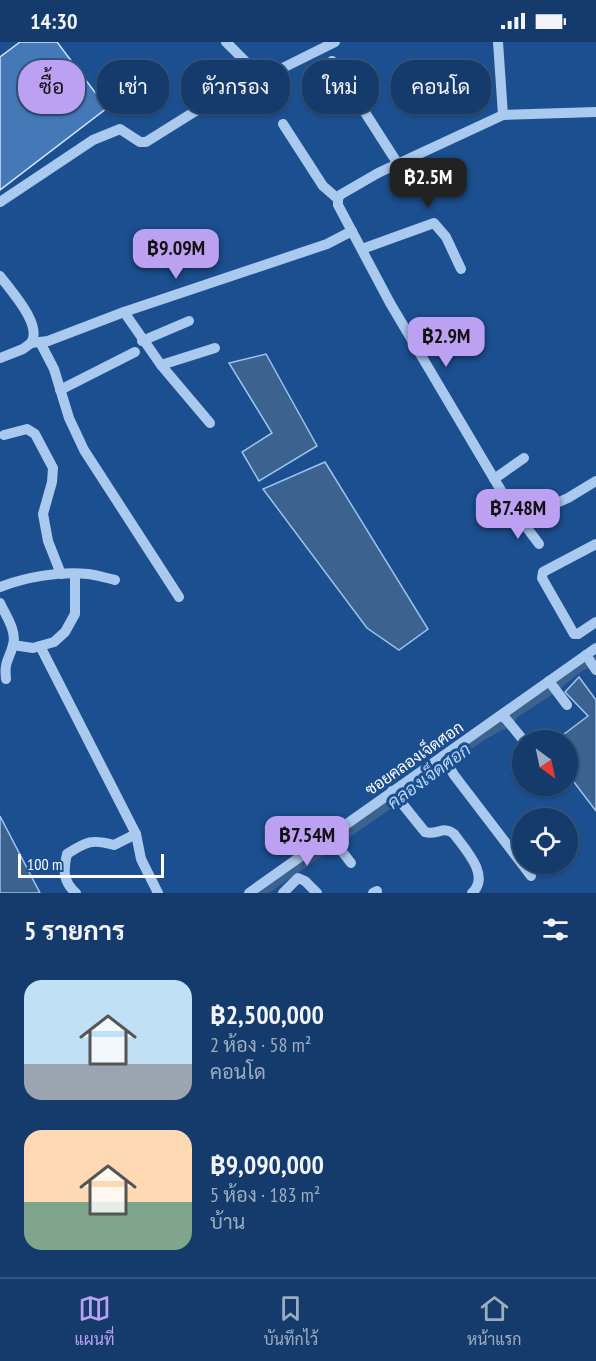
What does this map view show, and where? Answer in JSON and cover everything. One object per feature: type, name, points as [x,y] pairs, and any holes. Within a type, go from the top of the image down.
[{"type":"street","points":[[226,42],[242,60]]},
{"type":"street","points":[[290,64],[335,42]]},
{"type":"street","points":[[498,42],[503,115]]},
{"type":"street","points":[[539,544],[494,479],[390,303],[338,205],[338,199],[340,195],[378,172],[503,115],[594,112],[596,123]]},
{"type":"street","points":[[0,202],[93,140],[120,129],[141,142],[146,142],[191,114]]},
{"type":"street","points":[[366,114],[398,164]]},
{"type":"street","points":[[283,124],[323,186],[338,199]]},
{"type":"street","points":[[362,249],[434,223],[446,237],[461,269]]},
{"type":"street","points":[[0,358],[124,312],[327,244],[352,231]]},
{"type":"street","points":[[0,276],[34,327],[36,343],[54,369],[69,418],[84,450],[179,597]]},
{"type":"street","points":[[124,312],[142,341],[210,423]]},
{"type":"street","points":[[142,341],[189,321]]},
{"type":"street","points":[[161,365],[215,348]]},
{"type":"street","points":[[60,390],[135,352]]},
{"type":"street","points":[[3,435],[27,429],[35,434],[53,468],[44,514],[48,541],[61,574]]},
{"type":"street","points":[[494,479],[524,458]]},
{"type":"street","points":[[520,519],[568,498],[596,481]]},
{"type":"street","points":[[596,544],[543,572],[542,578],[574,634],[578,634],[596,622]]},
{"type":"street","points":[[0,587],[18,580],[61,574],[87,574],[115,580]]},
{"type":"street","points":[[13,645],[33,648],[54,642],[65,632],[75,614],[75,574]]},
{"type":"street","points":[[0,603],[12,628],[13,645],[4,665],[6,679]]},
{"type":"street","points":[[40,646],[136,834],[141,859],[158,893]]},
{"type":"street","name":"ซอยคลองเจ็ดศอก","points":[[249,893],[286,876],[330,836],[503,717],[553,687],[588,658],[596,648]]},
{"type":"street","points":[[588,658],[596,670]]},
{"type":"street","points":[[553,687],[567,705]]},
{"type":"street","points":[[503,717],[516,730]]},
{"type":"street","points":[[445,758],[454,775],[512,851]]},
{"type":"street","points":[[394,793],[425,832],[433,833],[444,829],[454,834],[477,868],[478,883],[472,893]]},
{"type":"street","points":[[76,893],[67,885],[63,868],[67,854],[85,842],[97,840],[114,845],[136,834]]},
{"type":"street","points":[[330,836],[351,863]]},
{"type":"street","points":[[283,893],[286,876],[305,881],[317,893]]},
{"type":"water","points":[[266,354],[317,446],[259,481],[242,452],[272,433],[229,363]]},
{"type":"water","points":[[325,462],[428,629],[399,650],[367,628],[263,489]]},
{"type":"water","points":[[579,677],[596,700],[596,811],[578,787],[578,730],[570,730],[588,716],[565,692]]},
{"type":"water","points":[[0,816],[40,893],[0,893]]},
{"type":"building","points":[[20,42],[57,42],[71,60],[18,60],[18,114],[85,114],[85,79],[97,95],[97,114],[99,114],[0,190],[0,57]]},
{"type":"waterway","name":"คลองเจ็ดศอก","points":[[260,893],[398,799],[428,774],[451,763],[477,739],[509,722],[513,714],[553,688],[580,666],[596,661]]}]
